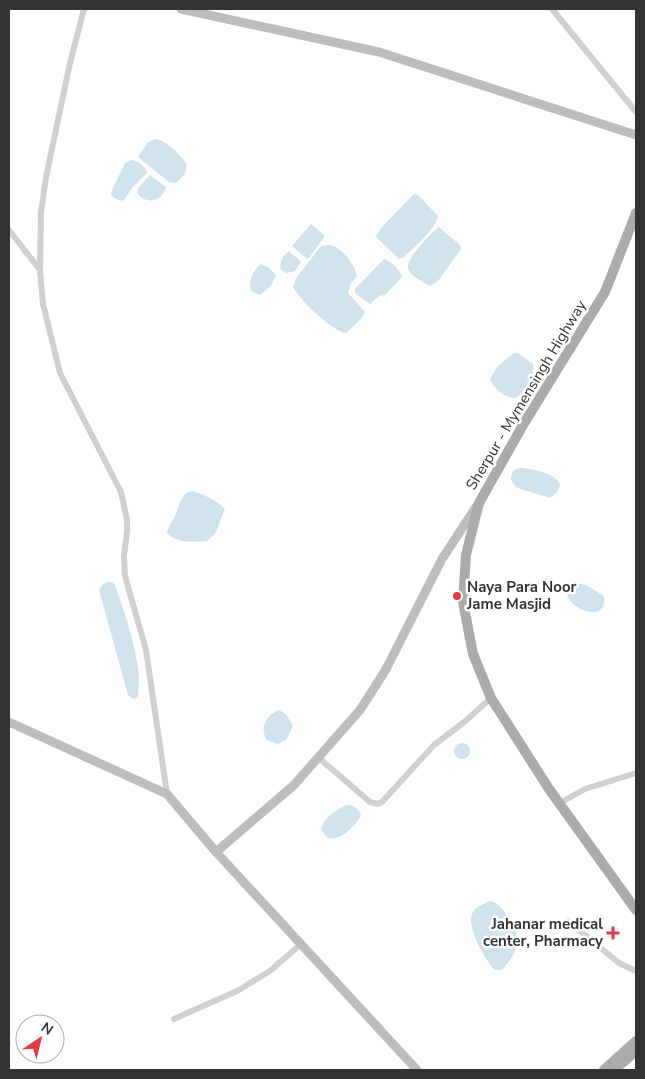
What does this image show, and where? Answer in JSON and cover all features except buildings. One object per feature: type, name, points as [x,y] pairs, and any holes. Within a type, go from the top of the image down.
[{"type":"main road","name":"Sherpur - Mymensingh Highway","points":[[636,213],[605,292],[523,425],[480,503],[466,556],[463,602],[473,654],[491,698],[560,803],[636,910]]},
{"type":"main road","points":[[604,1070],[636,1042]]},
{"type":"main road","points":[[614,1070],[636,1051]]},
{"type":"street","points":[[84,9],[70,63],[46,177],[41,214],[40,270],[44,304],[60,373],[121,492],[126,510],[125,576],[146,650],[166,794]]},
{"type":"street","points":[[181,9],[379,52],[636,135]]},
{"type":"street","points":[[552,9],[636,112]]},
{"type":"street","points":[[9,230],[40,270]]},
{"type":"street","points":[[216,852],[294,785],[360,710],[385,671],[442,559],[480,503]]},
{"type":"street","points":[[319,758],[370,802],[378,804],[402,781],[434,745],[491,698]]},
{"type":"street","points":[[9,722],[166,794],[216,852],[417,1070]]},
{"type":"street","points":[[560,803],[585,789],[636,772]]},
{"type":"street","points":[[568,921],[619,963],[636,971]]},
{"type":"street","points":[[174,1018],[237,991],[270,971],[301,944]]},
{"type":"water","points":[[156,139],[169,145],[187,164],[185,174],[176,183],[169,182],[138,157],[148,142]]},
{"type":"water","points":[[131,160],[141,164],[147,173],[132,188],[124,200],[119,200],[111,195],[112,190],[125,163]]},
{"type":"water","points":[[150,175],[166,187],[161,196],[153,200],[145,199],[137,193],[139,187]]},
{"type":"water","points":[[414,194],[418,195],[438,216],[433,227],[424,238],[404,257],[399,259],[376,237],[380,229]]},
{"type":"water","points":[[311,224],[325,236],[307,259],[292,246]]},
{"type":"water","points":[[439,227],[460,245],[461,249],[438,281],[430,286],[411,274],[408,264],[420,246]]},
{"type":"water","points":[[328,245],[338,248],[353,266],[357,276],[351,283],[348,293],[365,312],[362,318],[346,333],[339,331],[324,321],[302,300],[293,287],[297,277],[321,246]]},
{"type":"water","points":[[289,251],[301,262],[295,271],[287,273],[281,270],[280,264],[283,257]]},
{"type":"water","points":[[384,259],[395,266],[402,277],[385,295],[379,296],[370,304],[355,293],[355,289]]},
{"type":"water","points":[[261,264],[268,267],[276,275],[271,286],[260,295],[252,292],[250,285],[253,273]]},
{"type":"water","points":[[514,353],[518,353],[533,364],[533,374],[524,392],[516,398],[512,398],[500,392],[490,379],[497,367]]},
{"type":"water","points":[[521,468],[538,471],[554,477],[560,485],[558,491],[550,498],[516,487],[511,480],[513,471]]},
{"type":"water","points":[[191,491],[210,498],[225,509],[215,534],[207,541],[181,541],[167,533],[182,497]]},
{"type":"water","points":[[112,582],[115,585],[136,655],[139,683],[138,696],[135,699],[128,695],[99,590],[103,584]]},
{"type":"water","points":[[576,583],[586,585],[604,596],[603,607],[597,612],[589,612],[580,609],[572,603],[568,596],[568,589]]},
{"type":"water","points":[[279,710],[286,714],[293,726],[286,740],[278,744],[267,740],[264,727],[267,719]]},
{"type":"water","points":[[459,743],[465,743],[470,748],[468,757],[459,759],[454,754],[454,748]]},
{"type":"water","points":[[348,805],[356,808],[361,816],[343,835],[328,838],[321,830],[324,822],[336,811]]},
{"type":"water","points":[[491,901],[499,905],[516,931],[517,944],[515,950],[502,970],[495,970],[486,959],[472,927],[472,914],[475,909]]},
{"type":"place","name":"Naya Para Noor Jame Masjid","points":[[457,596]]},
{"type":"place","name":"Jahanar medical center, Pharmacy","points":[[613,933]]}]
